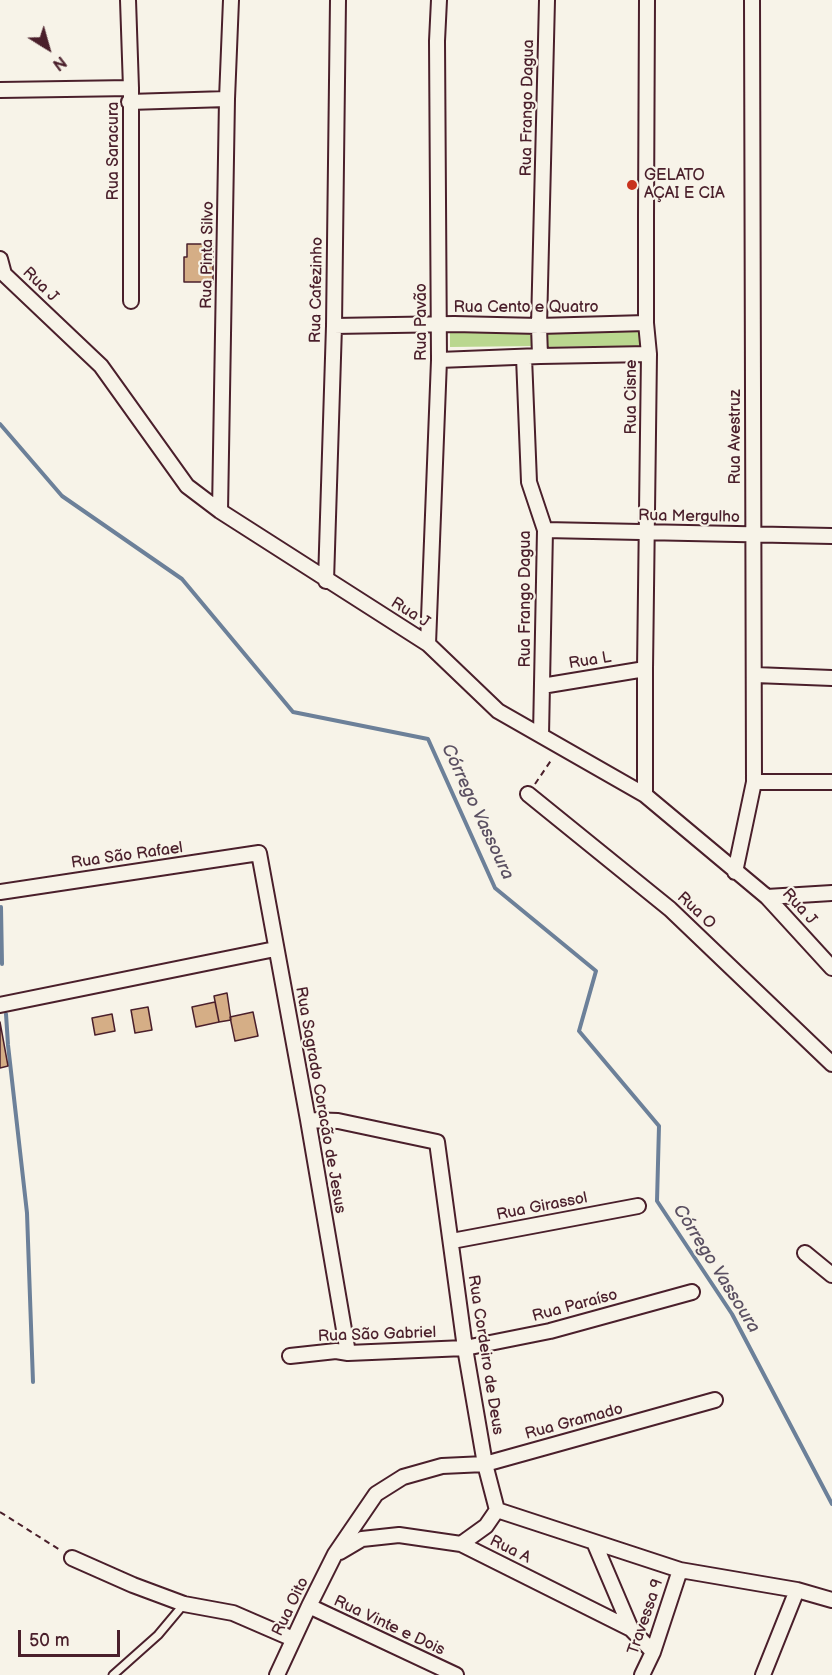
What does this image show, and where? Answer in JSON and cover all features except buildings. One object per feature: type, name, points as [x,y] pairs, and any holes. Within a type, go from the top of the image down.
[{"type":"street","name":"Rua Saracura","points":[[128,0],[131,301]]},
{"type":"street","name":"Rua Pinta Silvo","points":[[220,511],[227,99],[231,0]]},
{"type":"street","name":"Rua Cafezinho","points":[[326,581],[334,326],[338,0]]},
{"type":"street","name":"Rua Pavão","points":[[428,644],[439,360],[437,41],[439,0]]},
{"type":"street","name":"Rua Frango Dagua","points":[[540,356],[547,0]]},
{"type":"street","name":"Rua Cisne","points":[[645,795],[649,354],[646,323],[647,0]]},
{"type":"street","name":"Rua Avestruz","points":[[735,872],[754,783],[752,0]]},
{"type":"street","points":[[0,90],[130,88]]},
{"type":"street","points":[[129,102],[227,99]]},
{"type":"street","name":"Rua J","points":[[0,259],[2,275],[101,366],[187,486],[220,511],[326,581],[428,644],[498,711],[645,795],[767,897],[832,968]]},
{"type":"street","name":"Rua Cento e Quatro","points":[[334,326],[539,326],[646,323]]},
{"type":"street","points":[[439,360],[649,354]]},
{"type":"street","name":"Rua Frango Dagua","points":[[524,357],[529,482],[545,530],[541,735]]},
{"type":"street","name":"Rua Mergulho","points":[[545,530],[832,536]]},
{"type":"street","name":"Rua L","points":[[542,686],[645,669]]},
{"type":"street","points":[[754,675],[832,678]]},
{"type":"street","points":[[754,783],[832,783]]},
{"type":"street","name":"Rua O","points":[[528,794],[670,909],[832,1064]]},
{"type":"street","name":"Rua São Rafael","points":[[0,892],[259,854]]},
{"type":"street","name":"Rua Sagrado Coracão de Jesus","points":[[259,854],[348,1353]]},
{"type":"street","points":[[767,897],[832,893]]},
{"type":"street","points":[[0,1005],[275,949]]},
{"type":"street","name":"Rua Cordeiro de Deus","points":[[308,1120],[338,1121],[437,1142],[465,1348],[485,1464],[497,1510]]},
{"type":"street","name":"Rua Girassol","points":[[452,1241],[638,1206]]},
{"type":"street","points":[[806,1253],[832,1275]]},
{"type":"street","name":"Rua Paraíso","points":[[465,1348],[550,1331],[692,1292]]},
{"type":"street","name":"Rua São Gabriel","points":[[290,1356],[336,1351],[348,1353],[465,1348]]},
{"type":"street","name":"Rua Gramado","points":[[336,1554],[376,1494],[403,1477],[442,1466],[485,1464],[715,1400]]},
{"type":"street","points":[[461,1544],[486,1526],[497,1510],[680,1570],[797,1590],[832,1600]]},
{"type":"street","name":"Rua A","points":[[336,1554],[362,1539],[399,1535],[461,1544],[631,1629],[653,1652]]},
{"type":"street","points":[[594,1542],[631,1629]]},
{"type":"street","name":"Rua Oito","points":[[277,1675],[336,1554]]},
{"type":"street","points":[[72,1558],[133,1585],[184,1604],[233,1613],[293,1639]]},
{"type":"street","name":"Travessa 9","points":[[642,1675],[653,1652],[680,1570]]},
{"type":"street","points":[[763,1675],[797,1590]]},
{"type":"street","name":"Rua Vinte e Dois","points":[[309,1606],[456,1675]]},
{"type":"lane","points":[[113,1675],[158,1635],[184,1604]]},
{"type":"path","points":[[528,794],[561,746]]},
{"type":"path","points":[[0,1512],[72,1558]]},
{"type":"green space","points":[[536,330],[536,346],[450,347],[450,331]]},
{"type":"green space","points":[[642,330],[642,346],[542,347],[542,331]]},
{"type":"waterway","name":"Córrego Vassoura","points":[[0,424],[62,496],[182,579],[293,712],[428,739],[495,888],[596,971],[579,1031],[659,1126],[657,1201],[732,1314],[832,1504]]},
{"type":"waterway","points":[[1,907],[2,964]]},
{"type":"waterway","points":[[6,1014],[27,1213],[33,1382]]},
{"type":"place","name":"GELATO AÇAI E CIA","points":[[632,185]]}]
